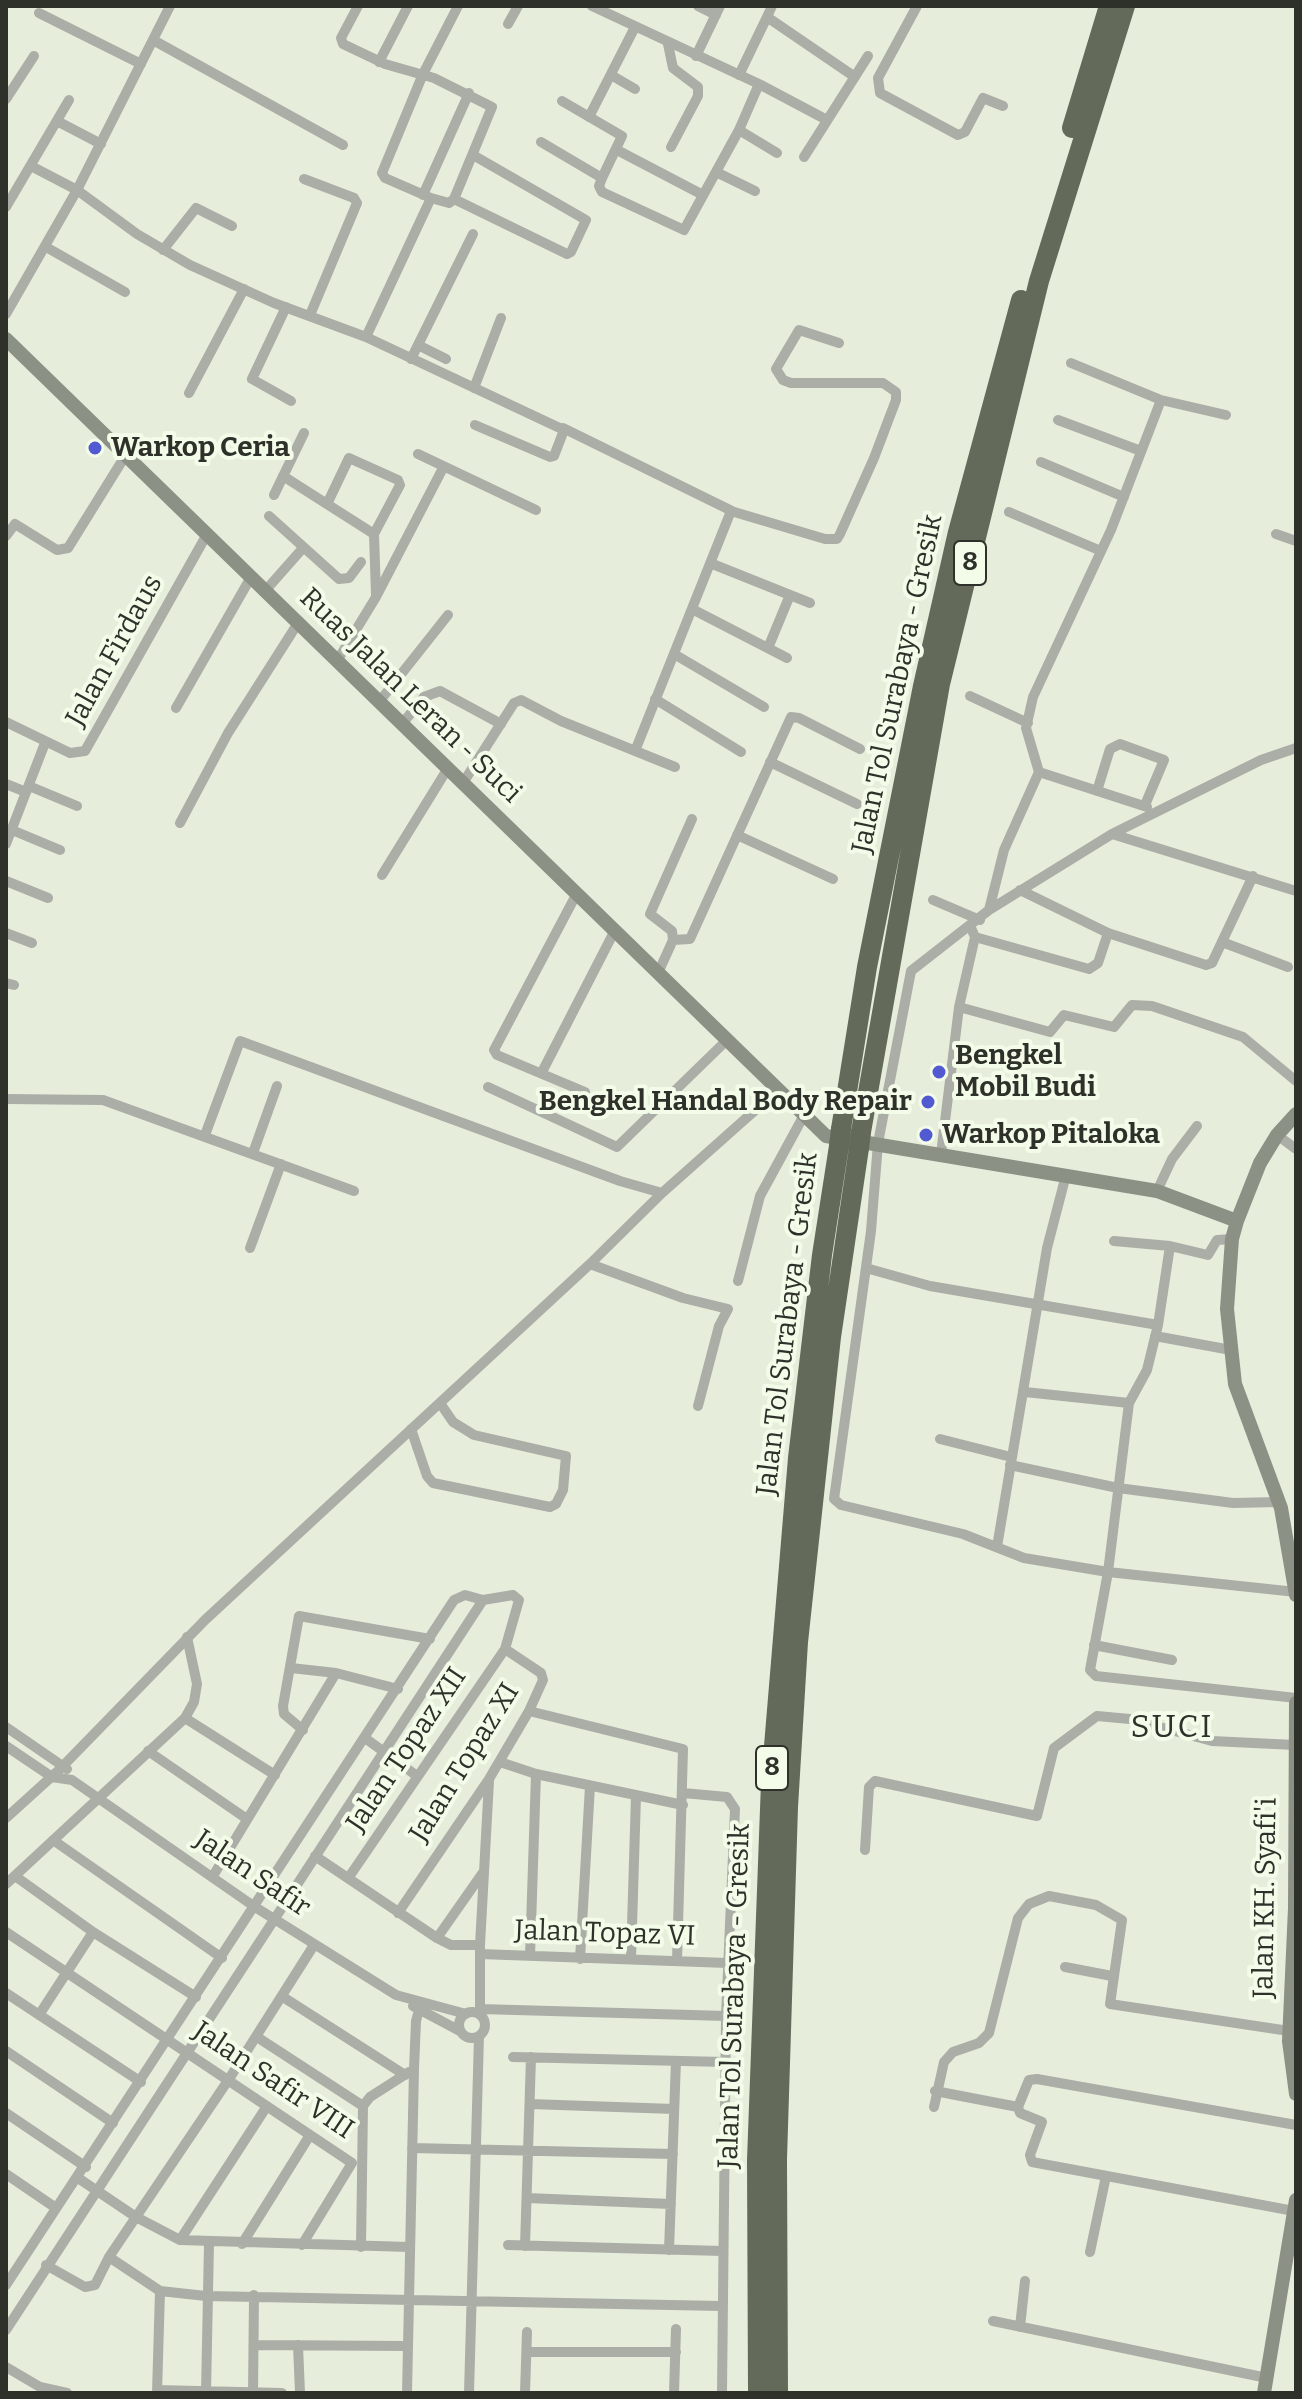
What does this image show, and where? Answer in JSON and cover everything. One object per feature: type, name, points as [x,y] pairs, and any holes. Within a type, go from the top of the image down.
[{"type":"highway","name":"Jalan Tol Surabaya - Gresik","points":[[778,2393],[777,2159],[788,1807],[798,1642],[867,967],[923,686],[958,532],[996,383],[1109,6]]},
{"type":"highway","name":"Jalan Tol Surabaya - Gresik","points":[[758,2393],[758,2145],[772,1766],[798,1458],[822,1255],[851,1139],[940,684],[1039,281],[1125,6]]},
{"type":"main road","name":"Ruas Jalan Leran - Suci","points":[[6,339],[127,453],[206,536],[726,1041],[779,1089],[803,1117],[851,1139]]},
{"type":"main road","points":[[1296,1114],[1277,1135],[1260,1163],[1237,1221],[1232,1239],[1227,1309],[1235,1384],[1279,1502],[1293,1560],[1296,1594]]},
{"type":"main road","points":[[851,1139],[1157,1191],[1237,1221]]},
{"type":"main road","name":"Jalan KH. Syafi'i","points":[[1296,1700],[1296,1908],[1289,2031],[1296,2094]]},
{"type":"main road","points":[[1266,2386],[1295,2206]]},
{"type":"street","points":[[6,314],[77,190],[170,6]]},
{"type":"street","points":[[358,6],[341,42],[379,62],[423,74],[469,93],[492,107],[454,199],[449,203],[382,175],[423,74],[458,6]]},
{"type":"street","points":[[379,62],[408,6]]},
{"type":"street","points":[[508,24],[518,6]]},
{"type":"street","points":[[592,6],[759,84],[827,120]]},
{"type":"street","points":[[696,56],[718,10],[698,6]]},
{"type":"street","points":[[739,75],[772,6]]},
{"type":"street","points":[[917,6],[878,78],[880,93],[958,135],[965,132],[983,98],[1003,106]]},
{"type":"street","points":[[39,13],[141,64]]},
{"type":"street","points":[[767,17],[855,77]]},
{"type":"street","points":[[589,117],[635,27]]},
{"type":"street","points":[[153,40],[343,145]]},
{"type":"street","points":[[668,44],[673,68],[698,87],[698,96],[671,147]]},
{"type":"street","points":[[6,99],[34,56]]},
{"type":"street","points":[[804,157],[868,56]]},
{"type":"street","points":[[611,75],[635,89]]},
{"type":"street","points":[[562,101],[621,135],[599,186],[602,192],[681,231],[739,130],[759,84]]},
{"type":"street","points":[[366,337],[469,93]]},
{"type":"street","points":[[6,207],[69,100]]},
{"type":"street","points":[[57,121],[101,144]]},
{"type":"street","points":[[739,130],[777,153]]},
{"type":"street","points":[[541,142],[602,178]]},
{"type":"street","points":[[617,150],[703,195]]},
{"type":"street","points":[[454,199],[567,254],[571,252],[586,220],[473,155]]},
{"type":"street","points":[[31,166],[77,190],[163,250],[244,289],[366,337],[732,511],[825,539],[837,539],[874,458],[896,400],[896,392],[883,383],[791,383],[783,380],[776,369],[799,330],[839,343]]},
{"type":"street","points":[[716,172],[755,191]]},
{"type":"street","points":[[304,179],[354,198],[357,203],[310,315]]},
{"type":"street","points":[[163,250],[196,208],[232,226]]},
{"type":"street","points":[[411,359],[473,234]]},
{"type":"street","points":[[46,247],[125,292]]},
{"type":"street","points":[[189,393],[244,289]]},
{"type":"street","points":[[286,307],[252,379],[291,401]]},
{"type":"street","points":[[474,388],[501,318]]},
{"type":"street","points":[[418,345],[446,359]]},
{"type":"street","points":[[1071,363],[1161,400],[1226,415]]},
{"type":"street","points":[[989,910],[1004,850],[1039,772],[1029,746],[1028,723],[1046,662],[1101,551],[1161,400]]},
{"type":"street","points":[[1058,420],[1141,451]]},
{"type":"street","points":[[475,425],[550,457],[559,445],[563,428]]},
{"type":"street","points":[[274,495],[304,433]]},
{"type":"street","points":[[6,536],[15,524],[57,550],[68,548],[127,453]]},
{"type":"street","points":[[418,454],[536,510]]},
{"type":"street","points":[[328,502],[349,458],[398,480],[400,485],[374,534],[376,597]]},
{"type":"street","points":[[1041,462],[1124,497]]},
{"type":"street","points":[[337,661],[376,597],[443,468]]},
{"type":"street","points":[[283,476],[374,534]]},
{"type":"street","points":[[635,751],[732,511]]},
{"type":"street","points":[[1009,512],[1101,551]]},
{"type":"street","points":[[269,516],[339,579],[349,578],[361,562]]},
{"type":"street","points":[[1276,534],[1296,541]]},
{"type":"street","name":"Jalan Firdaus","points":[[6,722],[45,743],[75,754],[88,748],[206,536]]},
{"type":"street","points":[[265,591],[303,548]]},
{"type":"street","points":[[710,563],[810,603]]},
{"type":"street","points":[[375,565],[389,572]]},
{"type":"street","points":[[176,708],[251,577]]},
{"type":"street","points":[[768,648],[790,595]]},
{"type":"street","points":[[692,609],[787,658]]},
{"type":"street","points":[[379,702],[448,615]]},
{"type":"street","points":[[180,823],[228,733],[298,623]]},
{"type":"street","points":[[674,654],[764,707]]},
{"type":"street","points":[[402,724],[424,697],[440,691],[501,724]]},
{"type":"street","points":[[970,696],[1028,723]]},
{"type":"street","points":[[655,699],[741,752]]},
{"type":"street","points":[[463,783],[514,703],[527,701],[561,721],[675,767]]},
{"type":"street","points":[[673,940],[690,939],[793,716],[860,749]]},
{"type":"street","points":[[6,844],[45,743]]},
{"type":"street","points":[[1097,791],[1110,749],[1120,744],[1164,760],[1149,808]]},
{"type":"street","points":[[941,1154],[959,1007],[973,932],[980,920],[989,910],[1149,808],[1296,748]]},
{"type":"street","points":[[770,762],[857,804]]},
{"type":"street","points":[[382,875],[448,768]]},
{"type":"street","points":[[1039,772],[1149,808]]},
{"type":"street","points":[[6,784],[77,806]]},
{"type":"street","points":[[658,973],[673,940],[672,931],[650,914],[692,819]]},
{"type":"street","points":[[12,830],[60,850]]},
{"type":"street","points":[[1112,834],[1296,891]]},
{"type":"street","points":[[737,835],[833,879]]},
{"type":"street","points":[[1020,890],[1108,933],[1206,965],[1212,963],[1253,876]]},
{"type":"street","points":[[6,881],[48,898]]},
{"type":"street","points":[[576,895],[494,1050],[497,1055],[585,1092]]},
{"type":"street","points":[[933,900],[980,920]]},
{"type":"street","points":[[542,1072],[614,932]]},
{"type":"street","points":[[1108,933],[1098,963],[1089,969],[973,932],[911,971],[851,1139],[866,1268],[836,1503],[963,1534],[1024,1558],[1108,1572],[1296,1594]]},
{"type":"street","points":[[6,933],[32,943]]},
{"type":"street","points":[[1222,942],[1288,967]]},
{"type":"street","points":[[959,1007],[1050,1032],[1064,1015],[1114,1027],[1132,1005],[1152,1006],[1243,1037],[1296,1079]]},
{"type":"street","points":[[205,1135],[240,1041],[620,1181],[662,1193]]},
{"type":"street","points":[[488,1087],[617,1147],[726,1041]]},
{"type":"street","points":[[253,1153],[277,1086]]},
{"type":"street","points":[[6,1818],[52,1777],[187,1637],[590,1264],[662,1193],[779,1089]]},
{"type":"street","points":[[6,1099],[103,1100],[354,1191]]},
{"type":"street","points":[[738,1281],[760,1196],[803,1117]]},
{"type":"street","points":[[1157,1191],[1172,1159],[1197,1126]]},
{"type":"street","points":[[1277,1135],[1296,1149]]},
{"type":"street","points":[[250,1248],[281,1164]]},
{"type":"street","points":[[997,1547],[1047,1248],[1066,1175]]},
{"type":"street","points":[[1114,1241],[1170,1246],[1208,1255],[1217,1240],[1232,1239]]},
{"type":"street","points":[[1170,1246],[1157,1331],[1147,1370],[1129,1403],[1108,1572],[1090,1670],[1096,1676],[1296,1700]]},
{"type":"street","points":[[590,1264],[683,1298],[728,1309],[719,1326],[698,1406]]},
{"type":"street","points":[[866,1268],[930,1286],[1038,1304],[1231,1350]]},
{"type":"street","points":[[1025,1392],[1129,1403]]},
{"type":"street","points":[[411,1429],[427,1476],[433,1483],[550,1507],[556,1504],[563,1490],[566,1456],[474,1435],[453,1422],[440,1403]]},
{"type":"street","points":[[940,1439],[1118,1488],[1233,1503],[1279,1502]]},
{"type":"street","name":"Jalan Topaz XII","points":[[349,1877],[505,1649],[519,1600],[513,1595],[483,1600]]},
{"type":"street","points":[[6,2285],[459,1596],[483,1600],[6,2330]]},
{"type":"street","points":[[303,1730],[284,1714],[283,1706],[299,1616],[430,1639]]},
{"type":"street","points":[[187,1637],[196,1664],[197,1684],[194,1702],[185,1718],[10,1880],[196,1997]]},
{"type":"street","points":[[1094,1645],[1172,1660]]},
{"type":"street","name":"Jalan Topaz XI","points":[[398,1913],[489,1779],[529,1711],[542,1675],[505,1649]]},
{"type":"street","points":[[291,1668],[336,1673],[398,1689]]},
{"type":"street","points":[[213,1876],[336,1673]]},
{"type":"street","points":[[529,1711],[680,1747],[685,1753],[677,1961]]},
{"type":"street","points":[[865,1850],[869,1787],[875,1781],[1037,1816],[1054,1748],[1097,1716],[1130,1719],[1212,1741],[1295,1748]]},
{"type":"street","points":[[185,1718],[275,1775]]},
{"type":"street","points":[[6,1727],[64,1764],[72,1780]]},
{"type":"street","points":[[365,1738],[417,1776]]},
{"type":"street","points":[[6,1746],[52,1777],[72,1780]]},
{"type":"street","points":[[148,1751],[247,1819]]},
{"type":"street","points":[[500,1762],[536,1774],[683,1805]]},
{"type":"street","points":[[530,1956],[536,1774]]},
{"type":"street","points":[[469,2393],[474,2149],[479,2036],[485,2025],[480,2012],[480,1949],[489,1779]]},
{"type":"street","name":"Jalan Safir","points":[[72,1780],[255,1907],[460,2031]]},
{"type":"street","points":[[580,1959],[590,1786]]},
{"type":"street","points":[[683,1793],[727,1797],[735,1809],[727,1963],[722,2393]]},
{"type":"street","points":[[631,1959],[636,1796]]},
{"type":"street","points":[[53,1840],[222,1958]]},
{"type":"street","points":[[315,1856],[437,1938],[484,1870]]},
{"type":"street","points":[[934,2107],[935,2091],[944,2062],[953,2052],[979,2043],[989,2033],[1014,1931],[1029,1904],[1049,1896],[1096,1905],[1120,1917],[1122,1926],[1108,1999],[1112,2004],[1289,2031]]},
{"type":"street","name":"Jalan Safir VIII","points":[[6,1932],[66,1975],[356,2164]]},
{"type":"street","points":[[39,2015],[93,1932]]},
{"type":"street","name":"Jalan Topaz VI","points":[[437,1938],[451,1945],[530,1956],[727,1963]]},
{"type":"street","points":[[46,2265],[85,2287],[92,2287],[314,1945]]},
{"type":"street","points":[[1065,1967],[1112,1976]]},
{"type":"street","points":[[6,1993],[141,2082]]},
{"type":"street","points":[[283,1997],[410,2072]]},
{"type":"street","points":[[407,2393],[412,2148],[410,2072],[419,2007]]},
{"type":"street","name":"Jalan Safir","points":[[419,2007],[466,2014]]},
{"type":"street","points":[[479,2036],[471,2038],[460,2031],[459,2021],[466,2014],[726,2016]]},
{"type":"street","points":[[257,2037],[363,2106]]},
{"type":"street","points":[[6,2051],[113,2123]]},
{"type":"street","points":[[513,2057],[725,2062]]},
{"type":"street","points":[[525,2246],[531,2057]]},
{"type":"street","points":[[669,2250],[676,2061]]},
{"type":"street","points":[[361,2247],[356,2164],[363,2106],[370,2097],[410,2072]]},
{"type":"street","points":[[1295,2206],[1030,2161],[1042,2122],[1020,2113],[1018,2107],[1029,2080],[1037,2079],[1296,2125]]},
{"type":"street","points":[[935,2091],[1018,2107]]},
{"type":"street","points":[[530,2104],[674,2109]]},
{"type":"street","points":[[180,2240],[267,2106]]},
{"type":"street","points":[[6,2113],[86,2167]]},
{"type":"street","points":[[242,2244],[310,2135]]},
{"type":"street","points":[[412,2148],[673,2154]]},
{"type":"street","points":[[302,2245],[356,2164]]},
{"type":"street","points":[[1090,2252],[1106,2176]]},
{"type":"street","points":[[7,2178],[56,2208]]},
{"type":"street","points":[[78,2178],[136,2217],[180,2240],[409,2247]]},
{"type":"street","points":[[527,2198],[671,2204]]},
{"type":"street","points":[[206,2392],[209,2243]]},
{"type":"street","points":[[508,2245],[722,2251]]},
{"type":"street","points":[[109,2257],[160,2291],[206,2296],[721,2306]]},
{"type":"street","points":[[1020,2327],[1025,2281]]},
{"type":"street","points":[[160,2291],[157,2392],[282,2393]]},
{"type":"street","points":[[253,2393],[256,2345],[254,2295]]},
{"type":"street","points":[[993,2321],[1266,2386]]},
{"type":"street","points":[[674,2393],[676,2329]]},
{"type":"street","points":[[525,2393],[527,2332]]},
{"type":"street","points":[[256,2345],[406,2346]]},
{"type":"street","points":[[298,2345],[300,2393]]},
{"type":"street","points":[[527,2352],[676,2352]]},
{"type":"street","points":[[6,2367],[40,2387],[67,2393]]},
{"type":"place","name":"Warkop Ceria","points":[[95,448]]},
{"type":"place","name":"Bengkel Mobil Budi","points":[[939,1072]]},
{"type":"place","name":"Bengkel Handal Body Repair","points":[[928,1102]]},
{"type":"place","name":"Warkop Pitaloka","points":[[926,1135]]},
{"type":"district","name":"SUCI","points":[[1172,1728]]}]
